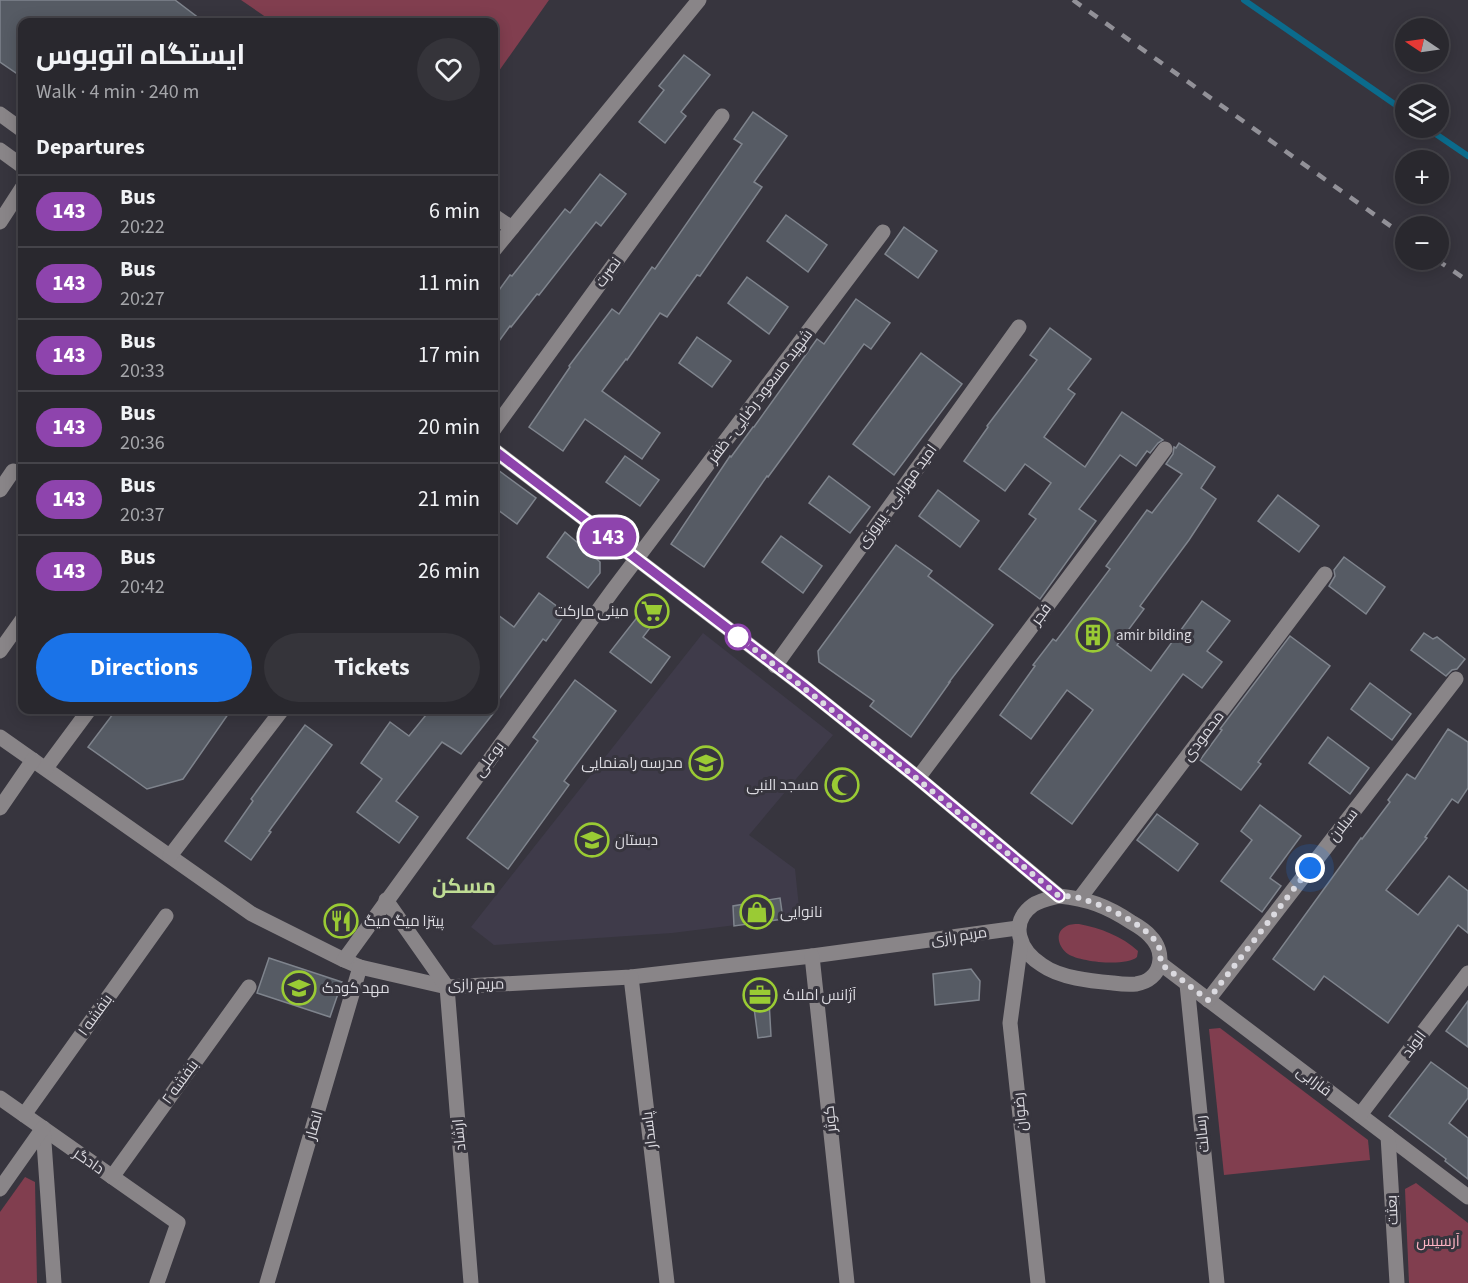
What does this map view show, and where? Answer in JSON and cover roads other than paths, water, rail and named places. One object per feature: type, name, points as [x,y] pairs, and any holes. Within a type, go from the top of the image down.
[{"type":"street","points":[[498,245],[699,0]]},
{"type":"street","points":[[0,114],[18,127]]},
{"type":"street","name":"نصرت","points":[[498,424],[722,116]]},
{"type":"street","points":[[0,150],[18,163]]},
{"type":"street","points":[[0,222],[18,194]]},
{"type":"street","points":[[498,219],[512,228]]},
{"type":"street","name":"شهید مسعود رضایی - ظفر","points":[[637,559],[883,232]]},
{"type":"street","name":"امید مهرابی - پیروزی","points":[[775,666],[1019,327]]},
{"type":"street","name":"فجر","points":[[918,778],[1165,449]]},
{"type":"street","points":[[498,453],[803,686],[918,778],[1059,896]]},
{"type":"street","points":[[0,490],[13,471]]},
{"type":"street","name":"بوعلی","points":[[344,960],[637,559]]},
{"type":"street","name":"محمودی","points":[[1080,898],[1325,574]]},
{"type":"street","points":[[0,651],[18,626]]},
{"type":"street","name":"سبلان","points":[[1208,1000],[1456,679]]},
{"type":"street","points":[[0,808],[85,714]]},
{"type":"street","points":[[170,856],[279,714]]},
{"type":"street","name":"مریم رازی","points":[[0,737],[252,914],[360,967],[447,987],[631,977],[1020,935]]},
{"type":"street","points":[[1059,896],[1080,898],[1118,914],[1148,933],[1160,948],[1161,964],[1150,977],[1137,984],[1087,980],[1058,973],[1042,966],[1031,956],[1020,935],[1027,911],[1038,902],[1059,896]]},
{"type":"street","points":[[386,900],[447,987]]},
{"type":"street","name":"بنفشه ۱","points":[[24,1115],[166,916]]},
{"type":"street","name":"رضوان","points":[[1020,935],[1010,1023],[1038,1283]]},
{"type":"street","name":"کوثر","points":[[812,956],[848,1283]]},
{"type":"street","name":"فارابی","points":[[1161,964],[1468,1197]]},
{"type":"street","name":"انصار","points":[[267,1283],[360,967]]},
{"type":"street","name":"الوند","points":[[1360,1116],[1468,974]]},
{"type":"street","name":"پاسدار","points":[[631,977],[667,1283]]},
{"type":"street","name":"رسالت","points":[[1187,984],[1217,1283]]},
{"type":"street","name":"بنفشه ۲","points":[[112,1177],[249,987]]},
{"type":"street","name":"ارشاد","points":[[447,987],[471,1283]]},
{"type":"street","name":"دادگر","points":[[0,1098],[178,1223],[157,1283]]},
{"type":"street","points":[[0,1189],[43,1128]]},
{"type":"street","points":[[43,1128],[54,1283]]},
{"type":"street","name":"بعثت","points":[[1388,1136],[1396,1283]]},
{"type":"waterway","points":[[1244,0],[1395,104]]},
{"type":"waterway","points":[[1442,138],[1468,156]]},
{"type":"railway","points":[[1073,0],[1395,229]]},
{"type":"railway","points":[[1449,268],[1468,281]]},
{"type":"place","name":"مینی مارکت","points":[[652,611]]},
{"type":"place","name":"amir bilding","points":[[1093,635]]},
{"type":"place","name":"مدرسه راهنمایی","points":[[706,763]]},
{"type":"place","name":"مسجد النبی","points":[[842,785]]},
{"type":"place","name":"دبستان","points":[[592,840]]},
{"type":"place","name":"نانوایی","points":[[757,912]]},
{"type":"place","name":"پیتزا میگ میگ","points":[[341,921]]},
{"type":"place","name":"مهد کودک","points":[[299,988]]},
{"type":"place","name":"آژانس املاک","points":[[760,995]]},
{"type":"district","name":"مسکن","points":[[464,886]]},
{"type":"park label","name":"آرسیس","points":[[1438,1241]]}]
